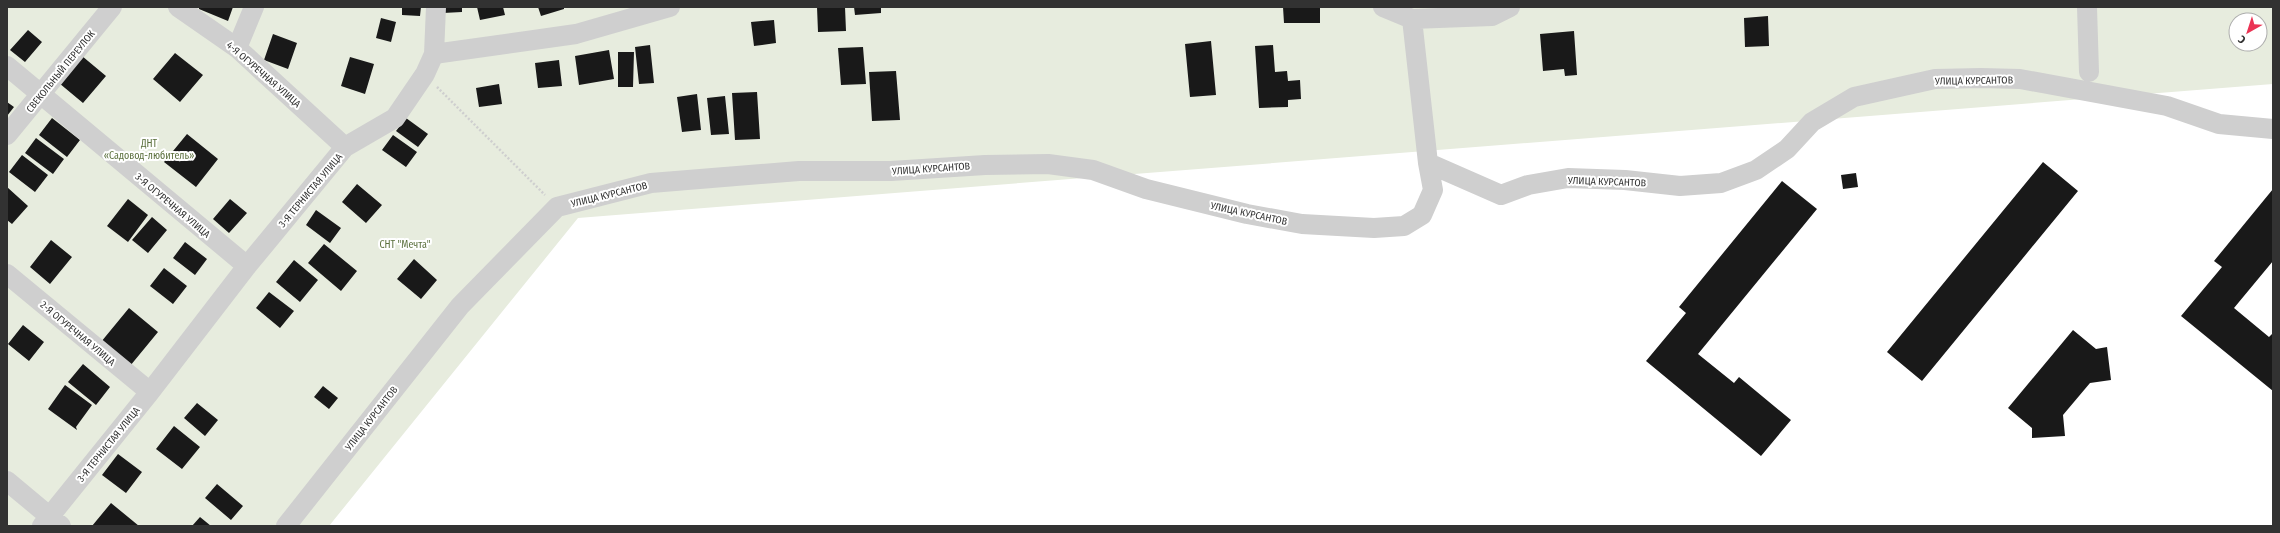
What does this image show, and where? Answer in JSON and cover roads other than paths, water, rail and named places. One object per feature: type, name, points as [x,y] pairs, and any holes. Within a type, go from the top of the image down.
[{"type":"street","name":"СВЕКОЛЬНЫЙ ПЕРЕУЛОК","points":[[7,134],[41,96],[112,7]]},
{"type":"street","name":"4-Я ОГУРЕЧНАЯ УЛИЦА","points":[[178,7],[237,48],[345,147]]},
{"type":"street","points":[[237,48],[254,7]]},
{"type":"street","points":[[436,7],[434,54],[576,34],[670,7]]},
{"type":"street","points":[[1382,7],[1412,20],[1492,16],[1510,7]]},
{"type":"street","points":[[2087,7],[2089,72]]},
{"type":"street","points":[[1412,20],[1428,163]]},
{"type":"street","name":"3-Я ТЕРНИСТАЯ УЛИЦА","points":[[51,523],[247,266],[345,147],[395,118],[425,74],[434,54]]},
{"type":"street","name":"3-Я ОГУРЕЧНАЯ УЛИЦА","points":[[7,66],[41,96],[247,266]]},
{"type":"street","name":"УЛИЦА КУРСАНТОВ","points":[[1428,163],[1501,195],[1528,185],[1568,178],[1625,180],[1680,186],[1721,182],[1756,170],[1787,149],[1812,122],[1854,97],[1935,79],[2020,79],[2167,106],[2219,124],[2273,129]]},
{"type":"street","name":"УЛИЦА КУРСАНТОВ","points":[[286,526],[460,306],[557,207],[651,183],[799,171],[891,171],[985,165],[1048,164],[1093,170],[1146,189],[1247,214],[1302,224],[1374,228],[1404,226],[1422,215],[1433,190],[1428,163]]},
{"type":"street","name":"2-Я ОГУРЕЧНАЯ УЛИЦА","points":[[7,274],[150,392]]},
{"type":"street","points":[[7,482],[51,523]]},
{"type":"park label","name":"ДНТ «Садовод-любитель»","points":[[149,148]]},
{"type":"park label","name":"СНТ \"Мечта\"","points":[[405,244]]}]
